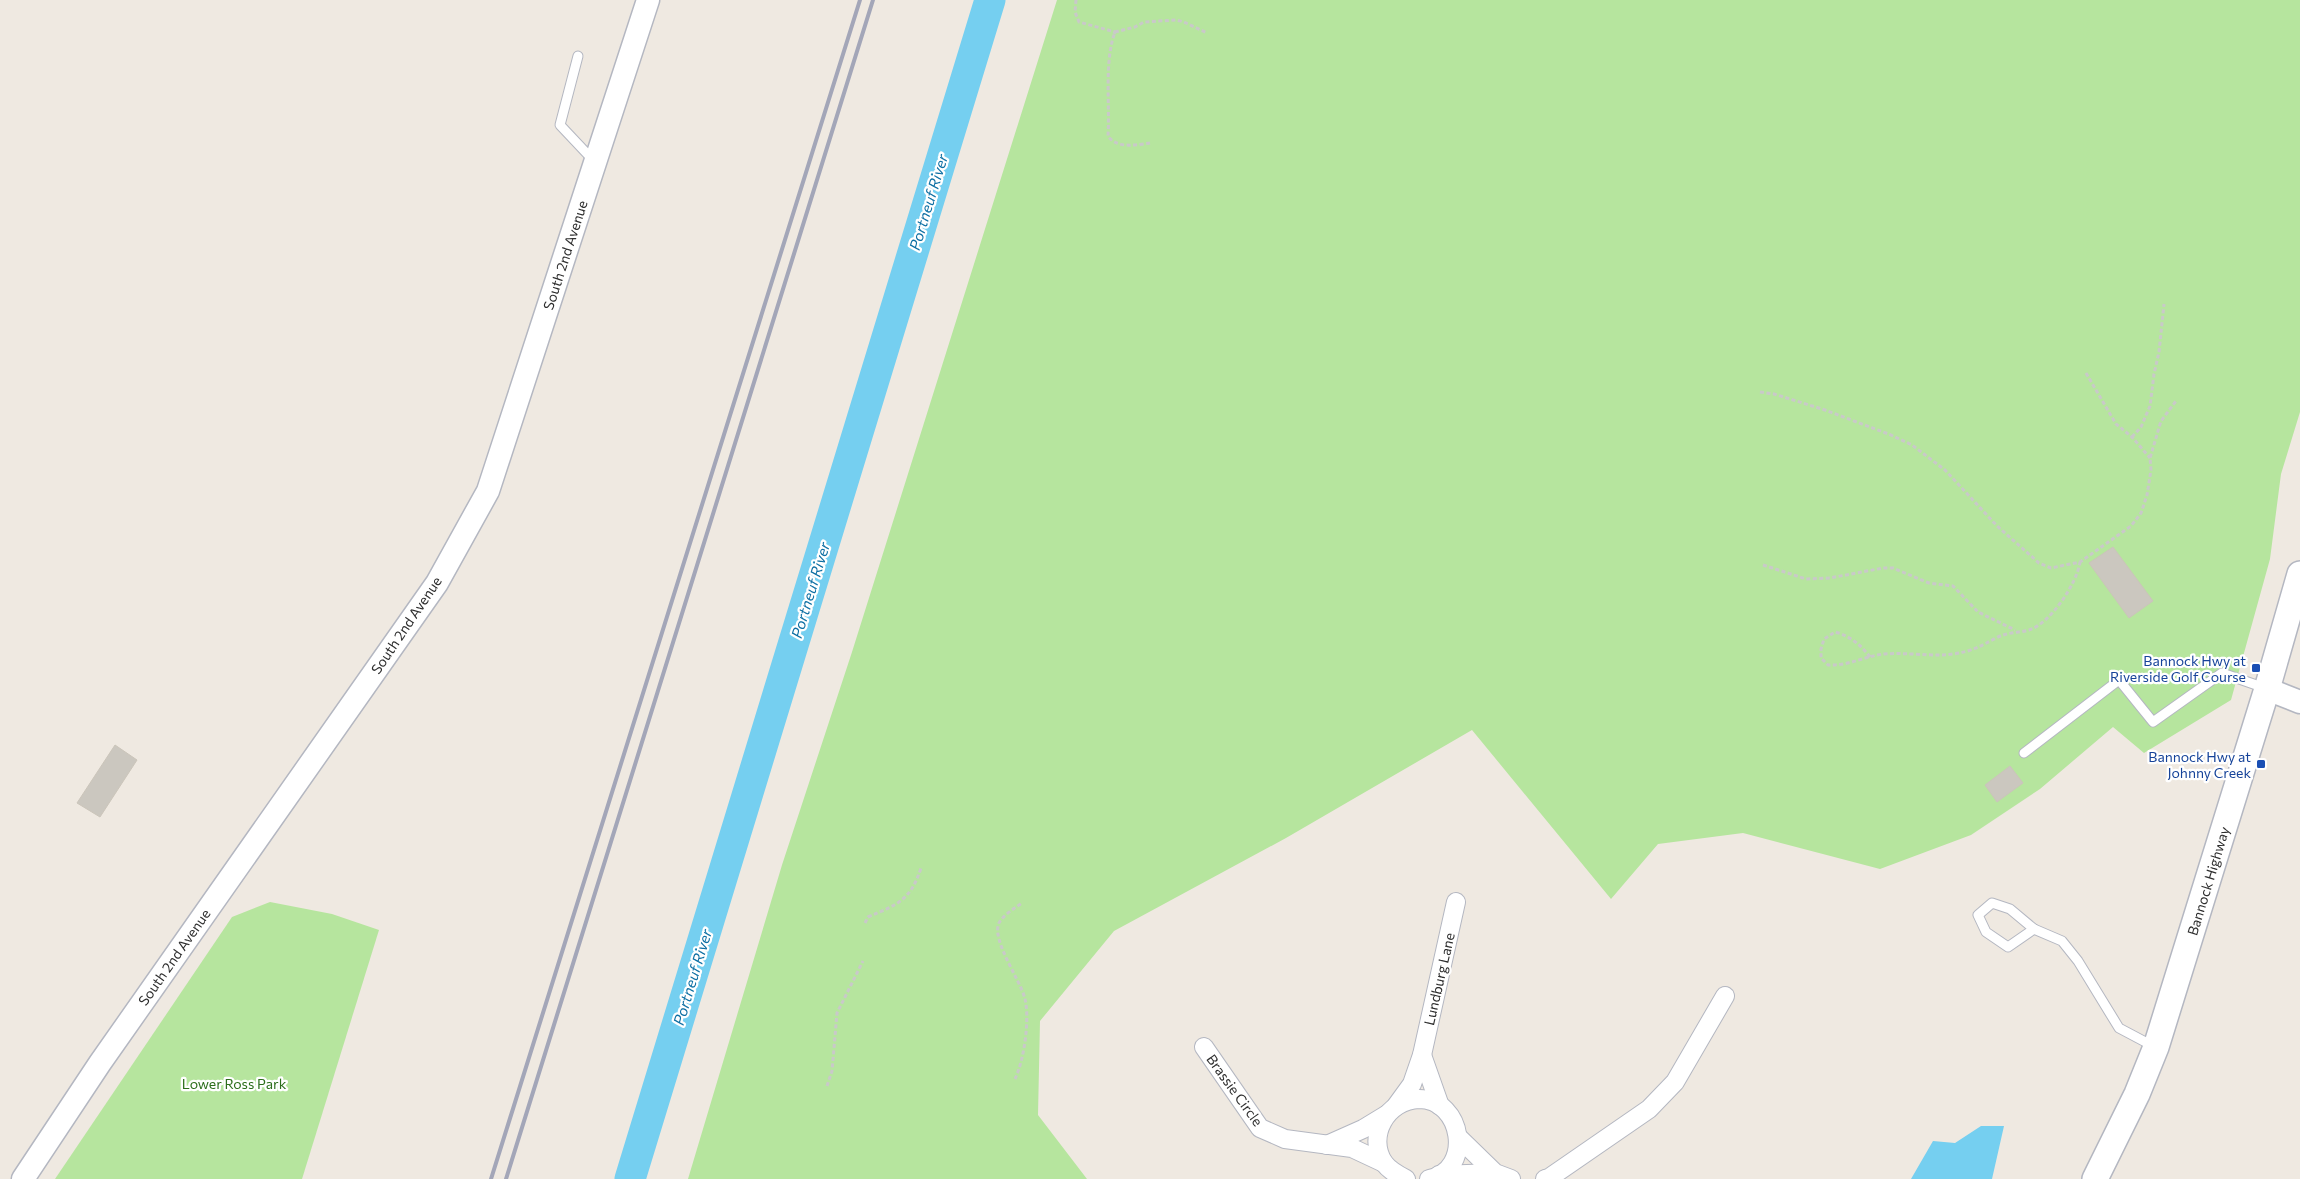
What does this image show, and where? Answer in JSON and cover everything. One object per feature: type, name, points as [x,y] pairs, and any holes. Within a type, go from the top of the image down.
[{"type":"main road","name":"Bannock Highway","points":[[2094,1179],[2138,1094],[2156,1047],[2267,689],[2300,574]]},
{"type":"street","name":"South 2nd Avenue","points":[[23,1179],[100,1063],[437,583],[488,490],[648,0]]},
{"type":"street","points":[[2267,689],[2300,702]]},
{"type":"street","name":"Lundburg Lane","points":[[1391,1110],[1412,1084],[1422,1055],[1456,902]]},
{"type":"street","points":[[1545,1179],[1648,1109],[1675,1082],[1725,996]]},
{"type":"street","name":"Brassie Circle","points":[[1204,1047],[1260,1128],[1285,1139],[1352,1148],[1406,1179]]},
{"type":"street","points":[[1422,1055],[1440,1106],[1454,1120],[1458,1137],[1458,1147],[1454,1160],[1445,1171],[1434,1177]]},
{"type":"street","points":[[1327,1145],[1362,1129],[1408,1100],[1420,1099],[1440,1106]]},
{"type":"street","points":[[1389,1170],[1379,1152],[1377,1139],[1380,1126],[1391,1110]]},
{"type":"street","points":[[1458,1137],[1478,1158],[1503,1176]]},
{"type":"street","points":[[1434,1177],[1503,1176]]},
{"type":"lane","points":[[578,56],[560,125],[596,162]]},
{"type":"lane","points":[[2024,753],[2119,680],[2153,722],[2222,673],[2267,689]]},
{"type":"lane","points":[[2034,929],[2008,947],[1986,932],[1978,915],[1992,903],[2010,908],[2034,929],[2062,941],[2078,961],[2119,1028],[2156,1047]]},
{"type":"path","points":[[1076,0],[1075,12],[1079,22],[1114,32],[1135,27],[1144,22],[1176,20],[1207,33]]},
{"type":"path","points":[[1114,32],[1111,40],[1108,72],[1108,136],[1119,144],[1150,143]]},
{"type":"path","points":[[2132,437],[2141,427],[2150,406],[2159,352],[2164,304]]},
{"type":"path","points":[[2086,373],[2116,424],[2132,437],[2150,458]]},
{"type":"path","points":[[1760,392],[1774,394],[1826,410],[1891,435],[1912,446],[1945,470],[1997,526],[2039,563],[2051,568],[2080,562],[2130,526],[2141,513],[2151,470],[2150,458],[2161,421],[2176,400]]},
{"type":"path","points":[[1870,657],[1863,648],[1845,635],[1835,632],[1824,639],[1821,649],[1821,658],[1828,665],[1843,666],[1884,654],[1923,656],[1966,652],[2016,631],[2028,630],[2045,621],[2078,574],[2080,562]]},
{"type":"path","points":[[1764,565],[1806,578],[1830,578],[1883,568],[1893,568],[1929,583],[1953,586],[1978,612],[2016,631]]},
{"type":"path","points":[[865,923],[868,917],[899,904],[910,894],[921,868]]},
{"type":"path","points":[[1015,1079],[1025,1041],[1026,1000],[999,939],[998,924],[1002,918],[1022,903]]},
{"type":"path","points":[[827,1086],[832,1071],[837,1013],[863,961]]},
{"type":"green space","points":[[1057,0],[2300,0],[2300,412],[2281,474],[2270,559],[2231,700],[2144,753],[2113,727],[2040,789],[1971,835],[1880,869],[1743,833],[1658,844],[1611,899],[1472,730],[1286,838],[1114,931],[1040,1021],[1038,1115],[1087,1179],[688,1179],[782,865],[852,652]]},
{"type":"green space","name":"Lower Ross Park","points":[[270,902],[332,914],[379,930],[302,1179],[55,1179],[232,917]]},
{"type":"water","points":[[1981,1126],[2004,1126],[1992,1179],[1911,1179],[1933,1141],[1955,1143]]},
{"type":"building","points":[[2113,547],[2153,601],[2129,618],[2089,563]]},
{"type":"building","points":[[115,745],[137,760],[100,817],[77,803]]},
{"type":"building","points":[[2010,766],[2023,783],[1997,802],[1985,785]]},
{"type":"waterway","name":"Portneuf River","points":[[630,1179],[990,0]]},
{"type":"railway","points":[[491,1179],[860,0]]},
{"type":"railway","points":[[506,1179],[873,0]]},
{"type":"place","name":"Bannock Hwy at Riverside Golf Course","points":[[2256,668]]},
{"type":"place","name":"Bannock Hwy at Johnny Creek","points":[[2261,764]]}]
